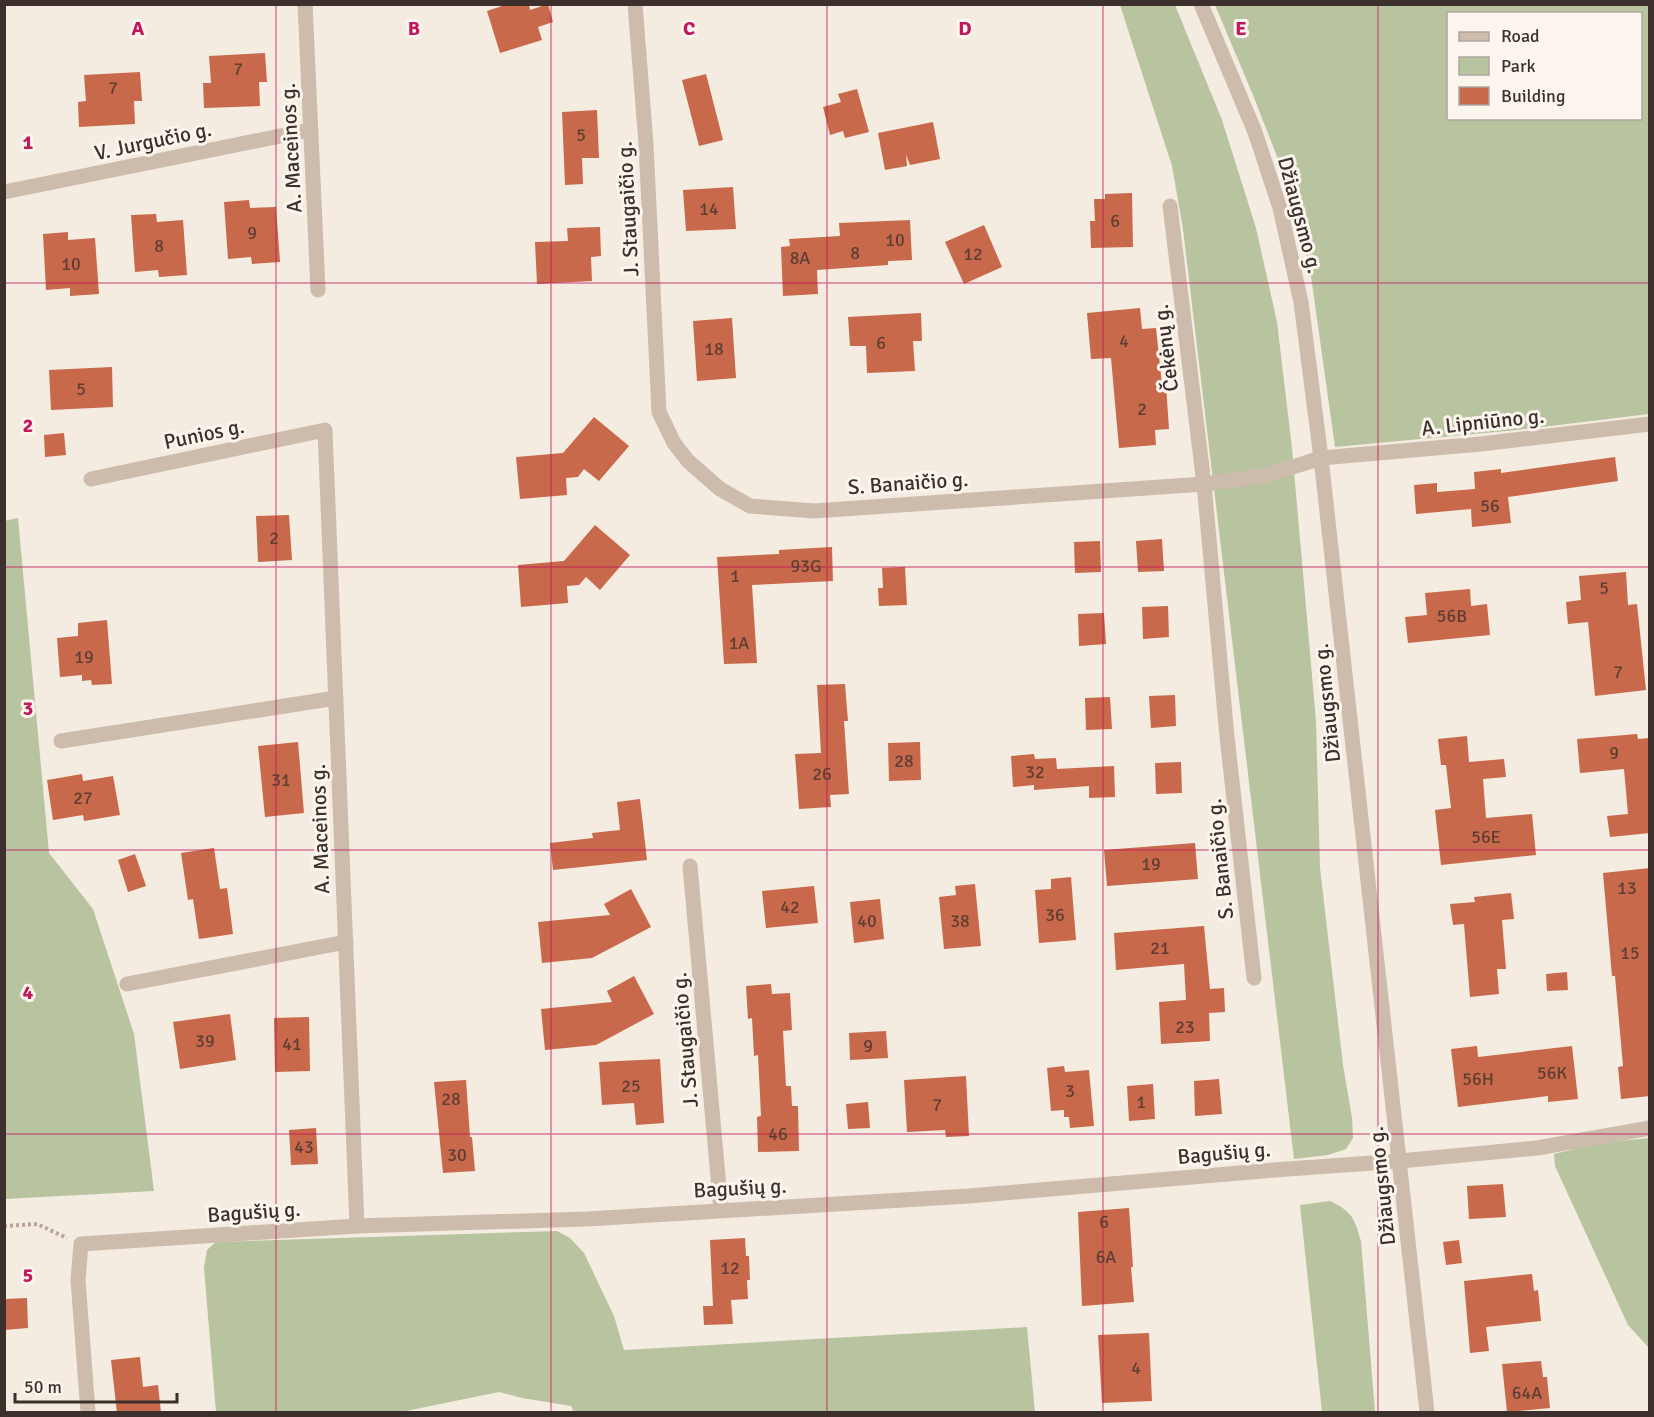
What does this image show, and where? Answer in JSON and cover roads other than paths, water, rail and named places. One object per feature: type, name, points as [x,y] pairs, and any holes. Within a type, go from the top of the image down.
[{"type":"street","name":"A. Maceinos g.","points":[[305,4],[318,291]]},
{"type":"street","name":"J. Staugaičio g.","points":[[635,4],[646,144],[659,412]]},
{"type":"street","name":"Džiaugsmo g.","points":[[1201,4],[1255,132],[1280,208],[1301,302],[1321,458],[1428,1413]]},
{"type":"street","name":"V. Jurgučio g.","points":[[4,192],[310,130]]},
{"type":"street","name":"Čekėnų g.","points":[[1170,206],[1204,484]]},
{"type":"street","name":"S. Banaičio g.","points":[[659,412],[674,443],[688,461],[720,489],[750,506],[814,511],[1204,484],[1264,476],[1321,458]]},
{"type":"street","name":"A. Lipniūno g.","points":[[1321,458],[1481,444],[1650,424]]},
{"type":"street","name":"A. Maceinos g.","points":[[325,430],[357,1226]]},
{"type":"street","name":"Punios g.","points":[[91,479],[325,430]]},
{"type":"street","name":"S. Banaičio g.","points":[[1204,484],[1227,737],[1254,978]]},
{"type":"street","points":[[61,741],[336,698]]},
{"type":"street","name":"J. Staugaičio g.","points":[[690,866],[721,1210]]},
{"type":"street","points":[[127,984],[346,942]]},
{"type":"street","name":"Bagušių g.","points":[[88,1413],[78,1280],[81,1244],[357,1226],[587,1219],[969,1196],[1537,1148],[1650,1128]]}]
